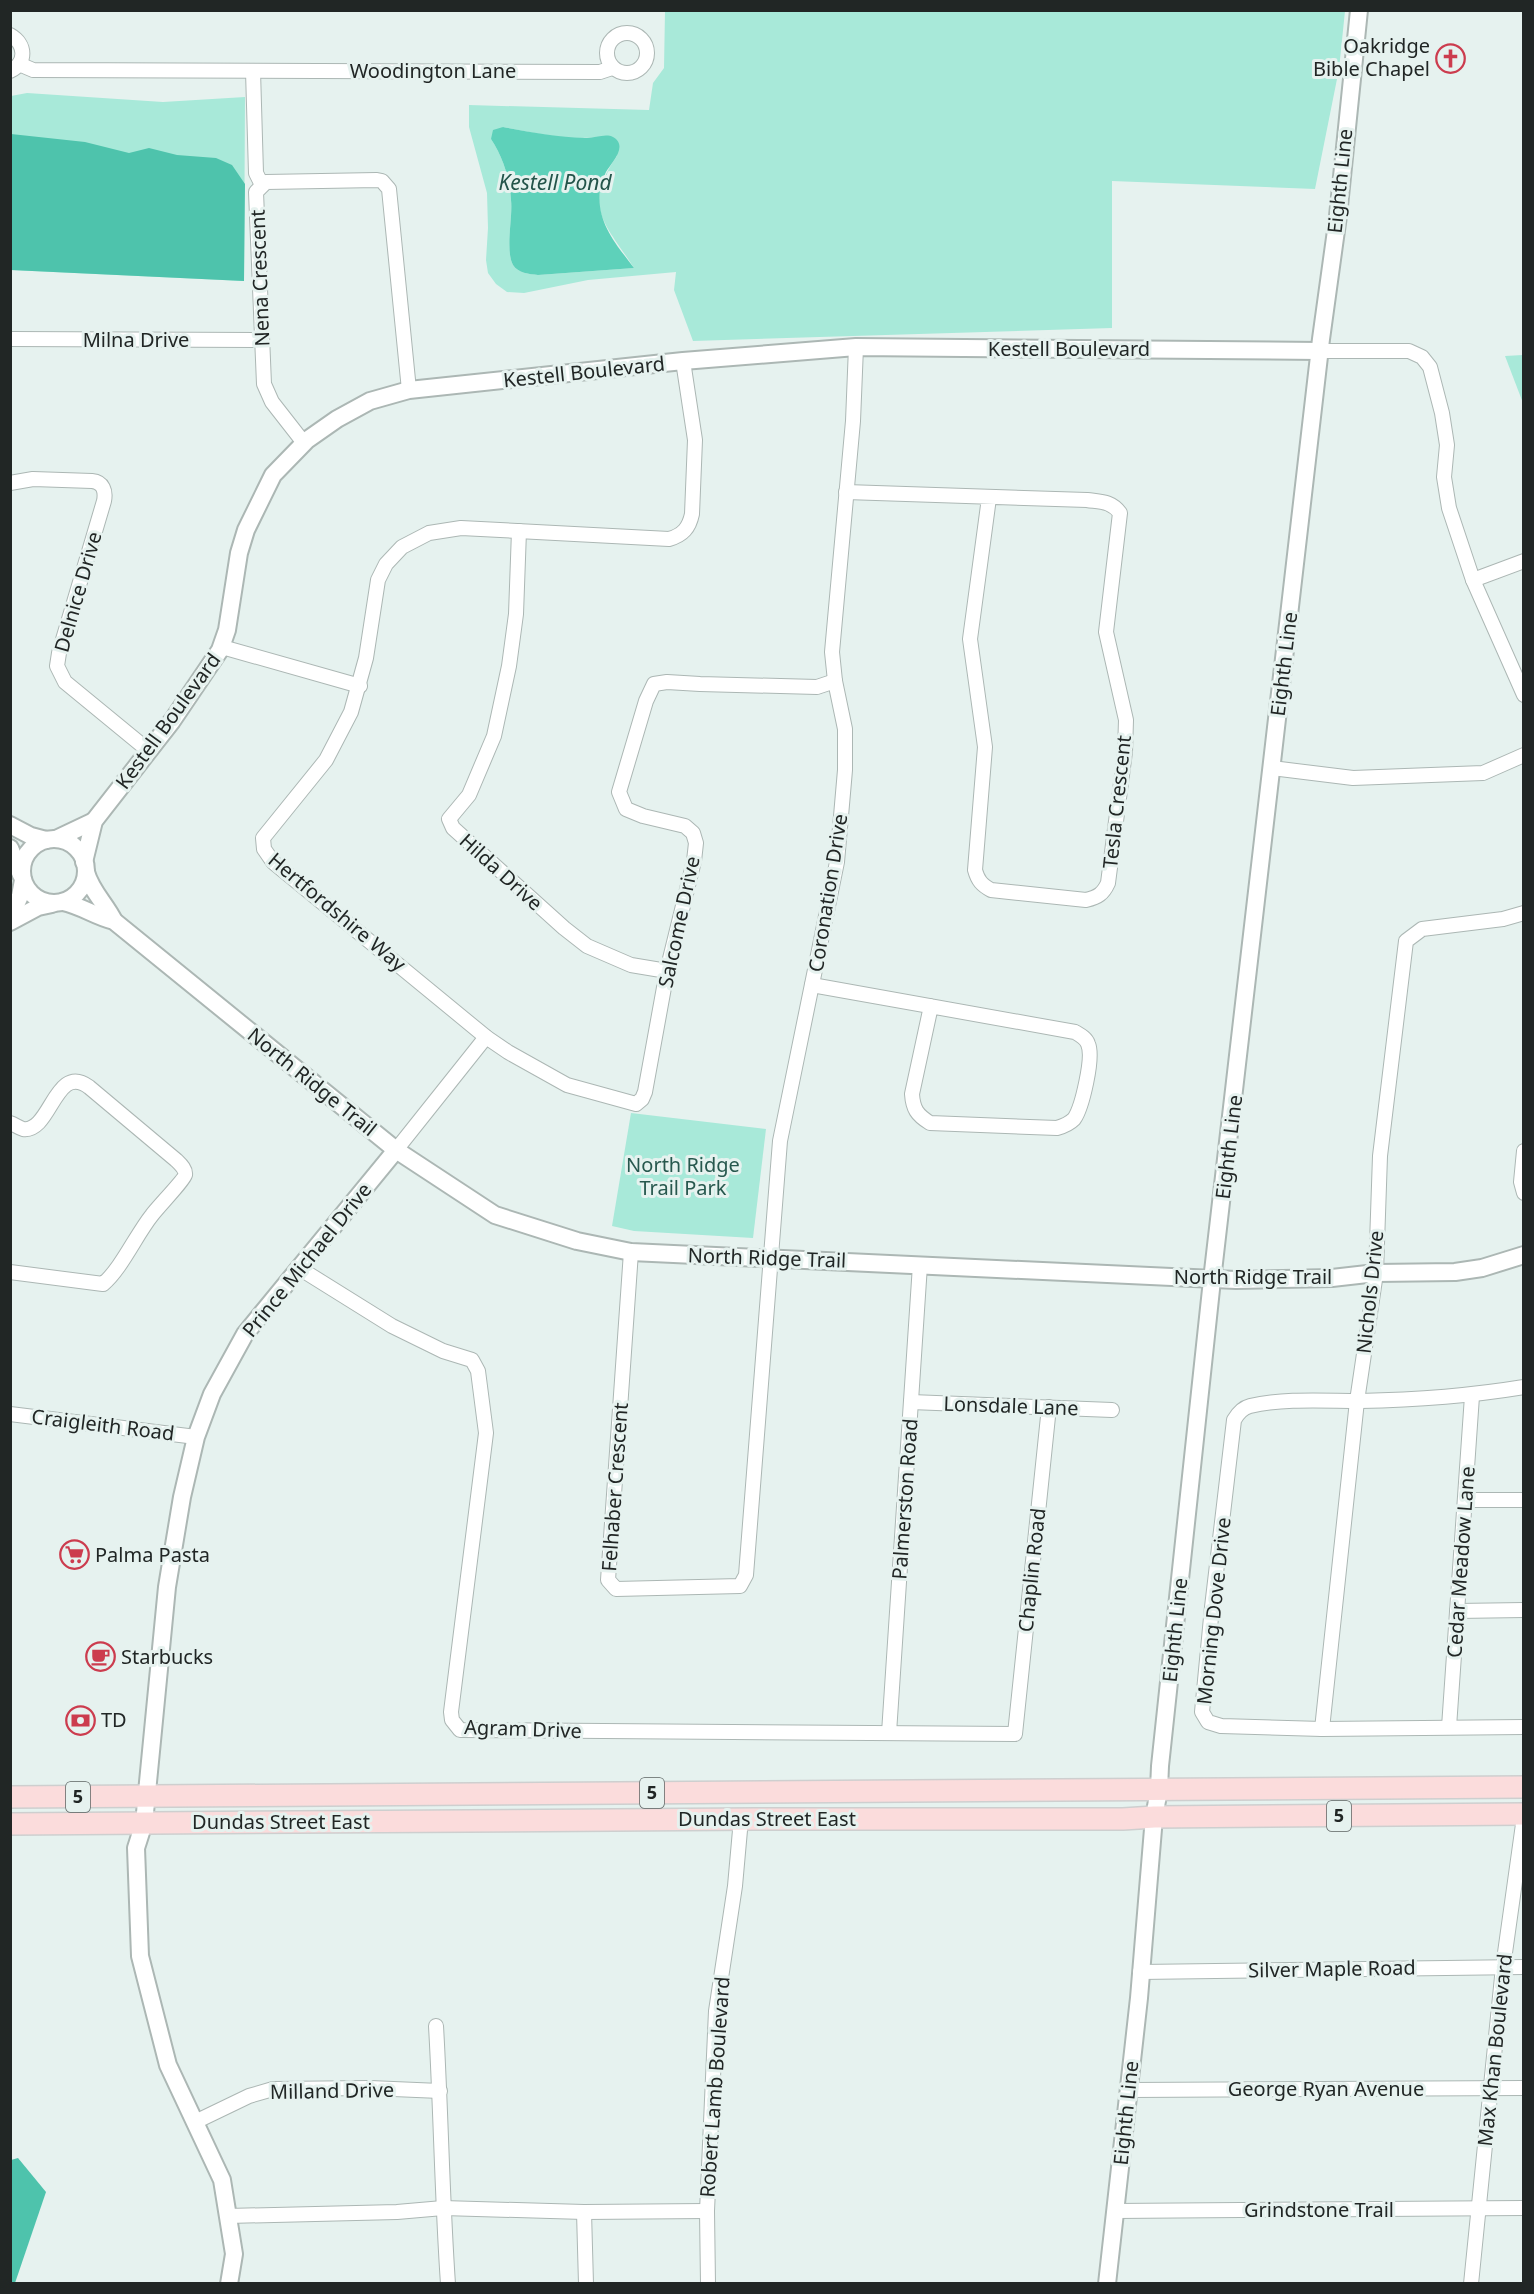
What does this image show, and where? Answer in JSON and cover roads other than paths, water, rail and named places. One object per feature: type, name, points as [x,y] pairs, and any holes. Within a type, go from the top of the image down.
[{"type":"main road","name":"Dundas Street East","points":[[10,1797],[1524,1787]]},
{"type":"main road","name":"Dundas Street East","points":[[10,1824],[1524,1815]]},
{"type":"street","name":"Eighth Line","points":[[1107,2283],[1212,1280],[1320,351],[1338,216],[1359,10]]},
{"type":"street","name":"Woodington Lane","points":[[10,35],[18,40],[21,46],[22,58],[15,68],[33,70],[600,72],[612,68]]},
{"type":"street","points":[[253,71],[256,173],[262,185]]},
{"type":"street","name":"Nena Crescent","points":[[304,443],[279,412],[264,384],[256,211],[256,192],[262,185],[272,181],[377,180],[386,184],[389,189],[409,390]]},
{"type":"street","name":"Milna Drive","points":[[10,339],[262,340]]},
{"type":"street","name":"Kestell Boulevard","points":[[85,867],[94,821],[149,751],[222,647],[227,630],[239,553],[246,530],[273,475],[304,443],[337,419],[370,401],[409,390],[683,361],[856,347],[1320,351]]},
{"type":"street","name":"Coronation Drive","points":[[771,1258],[780,1141],[837,862],[845,770],[845,729],[834,681],[832,652],[853,421],[856,347]]},
{"type":"street","points":[[1320,351],[1409,351],[1422,357],[1431,367],[1447,445],[1444,477],[1449,508],[1473,580],[1524,695]]},
{"type":"street","name":"Hertfordshire Way","points":[[636,1104],[567,1085],[486,1037],[273,862],[264,849],[264,836],[326,760],[351,712],[360,686],[378,580],[386,564],[402,547],[429,533],[461,528],[669,539],[679,536],[689,526],[692,514],[695,440],[683,361]]},
{"type":"street","name":"Delnice Drive","points":[[10,483],[33,479],[92,481],[103,486],[104,501],[57,666],[65,682],[149,751]]},
{"type":"street","name":"Tesla Crescent","points":[[846,492],[1107,502],[1114,505],[1120,513],[1106,632],[1126,720],[1125,752],[1108,883],[1096,898],[1086,900],[991,890],[982,885],[975,870],[985,747],[970,639],[989,498]]},
{"type":"street","name":"Hilda Drive","points":[[519,531],[516,614],[509,666],[495,736],[468,795],[449,819],[453,828],[587,946],[631,965],[667,971]]},
{"type":"street","points":[[1473,580],[1524,561]]},
{"type":"street","points":[[222,647],[360,686]]},
{"type":"street","name":"Salcome Drive","points":[[636,1104],[645,1092],[667,971],[694,861],[696,843],[693,833],[685,826],[643,816],[626,809],[619,792],[646,701],[654,684],[667,681],[818,687],[834,681]]},
{"type":"street","points":[[1272,768],[1353,778],[1484,773],[1524,755]]},
{"type":"street","name":"Kestell Boulevard","points":[[51,840],[94,821]]},
{"type":"street","points":[[10,825],[31,836],[74,847],[85,867],[79,891],[58,903],[38,908],[10,920]]},
{"type":"street","points":[[10,920],[20,896],[24,858],[37,844],[51,840]]},
{"type":"street","points":[[10,848],[22,879],[35,897],[58,903]]},
{"type":"street","name":"North Ridge Trail","points":[[85,867],[90,885],[109,909],[114,921]]},
{"type":"street","name":"North Ridge Trail","points":[[58,903],[86,909],[101,918],[114,921],[396,1150],[495,1215],[577,1241],[632,1252],[920,1264],[1212,1280],[1334,1278],[1376,1273],[1455,1272],[1482,1268],[1524,1255]]},
{"type":"street","name":"Nichols Drive","points":[[1322,1728],[1357,1401],[1376,1273],[1380,1156],[1406,942],[1422,929],[1503,919],[1524,913]]},
{"type":"street","points":[[812,985],[931,1006],[1075,1032],[1082,1036],[1088,1044],[1090,1054],[1081,1103],[1074,1118],[1066,1126],[1057,1128],[930,1123],[919,1116],[913,1107],[912,1094],[931,1006]]},
{"type":"street","points":[[396,1150],[486,1037]]},
{"type":"street","points":[[10,1123],[25,1129],[34,1126],[63,1089],[72,1080],[77,1080],[89,1086],[176,1160],[185,1171],[182,1182],[173,1189],[139,1231],[111,1276],[103,1284],[10,1272]]},
{"type":"street","name":"Prince Michael Drive","points":[[229,2283],[234,2254],[222,2180],[168,2065],[140,1956],[136,1848],[144,1823],[167,1587],[182,1497],[196,1437],[212,1394],[244,1334],[396,1150]]},
{"type":"street","points":[[1524,1151],[1521,1177],[1524,1193]]},
{"type":"street","name":"Felhaber Crescent","points":[[632,1252],[607,1574],[610,1584],[616,1589],[732,1588],[740,1586],[744,1581],[771,1258]]},
{"type":"street","name":"Palmerston Road","points":[[889,1733],[920,1264]]},
{"type":"street","name":"Agram Drive","points":[[299,1268],[392,1326],[443,1352],[472,1360],[478,1371],[486,1432],[452,1712],[452,1720],[460,1730],[1016,1734]]},
{"type":"street","points":[[1357,1401],[1472,1396],[1524,1387]]},
{"type":"street","name":"Cedar Meadow Lane","points":[[1449,1727],[1472,1396]]},
{"type":"street","name":"Morning Dove Drive","points":[[1357,1401],[1305,1401],[1252,1405],[1238,1413],[1234,1420],[1202,1712],[1208,1722],[1216,1725],[1322,1728],[1524,1727]]},
{"type":"street","name":"Lonsdale Lane","points":[[911,1402],[1112,1410]]},
{"type":"street","name":"Chaplin Road","points":[[1016,1734],[1049,1407]]},
{"type":"street","name":"Craigleith Road","points":[[10,1414],[196,1437]]},
{"type":"street","points":[[1466,1500],[1524,1500]]},
{"type":"street","points":[[1456,1611],[1524,1610]]},
{"type":"street","name":"Max Khan Boulevard","points":[[1472,2283],[1503,1967],[1524,1815]]},
{"type":"street","name":"Robert Lamb Boulevard","points":[[708,2283],[707,2211],[716,2011],[735,1886],[741,1819]]},
{"type":"street","name":"Silver Maple Road","points":[[1140,1972],[1524,1967]]},
{"type":"street","points":[[436,2026],[440,2091],[442,2208],[448,2283]]},
{"type":"street","name":"Milland Drive","points":[[195,2122],[249,2096],[273,2089],[370,2088],[440,2091]]},
{"type":"street","name":"George Ryan Avenue","points":[[1129,2090],[1524,2088]]},
{"type":"street","points":[[228,2216],[397,2212],[442,2208],[585,2212],[707,2211]]},
{"type":"street","name":"Grindstone Trail","points":[[1115,2211],[1524,2208]]},
{"type":"street","points":[[585,2212],[586,2283]]},
{"type":"water","name":"Kestell Pond","points":[[503,127],[575,137],[610,136],[617,141],[619,150],[606,172],[600,190],[601,212],[609,232],[634,268],[538,275],[524,273],[515,268],[511,259],[509,242],[511,207],[509,184],[505,168],[491,139],[493,130]]},
{"type":"place","name":"Oakridge Bible Chapel","points":[[1451,58]]},
{"type":"place","name":"Palma Pasta","points":[[74,1555]]},
{"type":"place","name":"Starbucks","points":[[100,1657]]},
{"type":"place","name":"TD","points":[[80,1720]]},
{"type":"park label","name":"North Ridge Trail Park","points":[[683,1176]]}]
